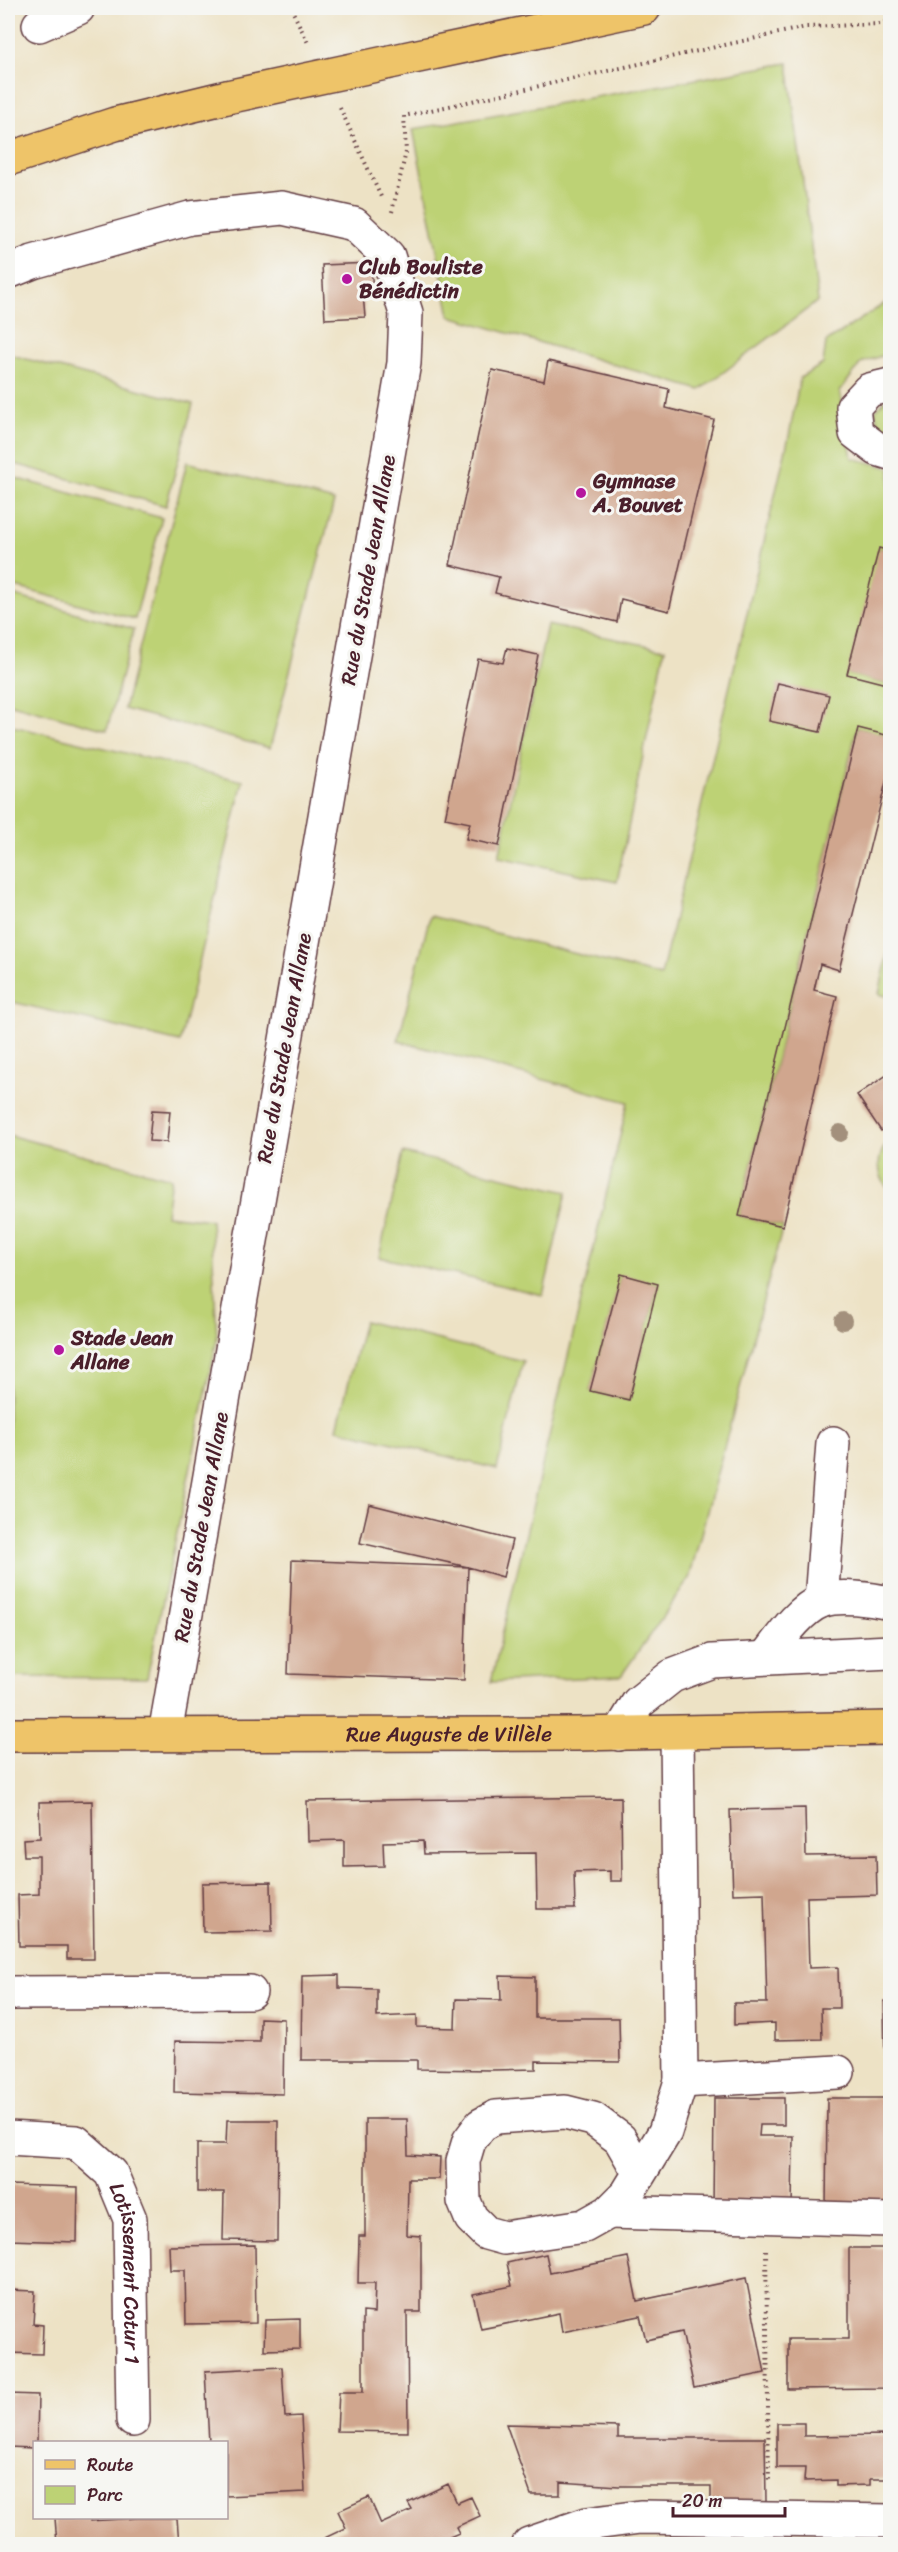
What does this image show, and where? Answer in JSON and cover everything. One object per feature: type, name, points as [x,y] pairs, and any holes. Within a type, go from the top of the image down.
[{"type":"main road","points":[[8,159],[115,124],[227,97],[644,8]]},
{"type":"main road","name":"Rue Auguste de Villèle","points":[[8,1735],[619,1734],[891,1728]]},
{"type":"street","points":[[39,25],[78,8]]},
{"type":"street","name":"Rue du Stade Jean Allane","points":[[8,272],[33,262],[190,218],[282,208],[354,224],[388,256],[406,313],[404,363],[165,1734]]},
{"type":"street","points":[[891,385],[869,390],[853,407],[856,433],[877,449],[891,453]]},
{"type":"street","points":[[821,1601],[833,1443]]},
{"type":"street","points":[[766,1657],[794,1621],[821,1601],[865,1597],[891,1604]]},
{"type":"street","points":[[619,1734],[638,1703],[672,1676],[712,1661],[891,1652]]},
{"type":"street","points":[[639,2172],[620,2139],[593,2119],[565,2112],[496,2118],[481,2125],[469,2141],[463,2161],[464,2201],[471,2218],[486,2234],[504,2238],[585,2226],[609,2212],[627,2193],[665,2132],[681,2081],[677,1733]]},
{"type":"street","points":[[8,1993],[250,1992]]},
{"type":"street","points":[[681,2081],[838,2072]]},
{"type":"street","name":"Lotissement Cotur 1","points":[[8,2138],[76,2142],[111,2173],[130,2219],[133,2420]]},
{"type":"street","points":[[609,2212],[891,2220]]},
{"type":"street","points":[[529,2544],[587,2524],[640,2517],[891,2521]]},
{"type":"path","points":[[291,8],[311,50]]},
{"type":"path","points":[[337,102],[391,218],[406,152],[404,116],[806,27],[882,24],[891,20]]},
{"type":"path","points":[[766,2217],[770,2519]]},
{"type":"green space","points":[[788,63],[818,301],[700,390],[450,316],[413,129]]},
{"type":"green space","points":[[890,300],[890,353],[861,363],[840,391],[852,458],[890,468],[890,551],[880,548],[848,674],[890,685],[890,736],[857,728],[739,1216],[783,1226],[689,1579],[621,1676],[491,1682],[628,1102],[398,1041],[430,916],[661,976],[789,436],[800,378],[823,364],[826,342]],"holes":[[[621,1275],[658,1284],[629,1400],[590,1391]]]},
{"type":"green space","points":[[8,354],[193,404],[166,506],[8,462]]},
{"type":"green space","points":[[890,398],[890,435],[879,425],[875,411],[886,399]]},
{"type":"green space","points":[[187,462],[334,501],[270,748],[124,709]]},
{"type":"green space","points":[[8,476],[162,518],[135,619],[8,585]]},
{"type":"green space","points":[[8,594],[134,629],[107,730],[8,703]]},
{"type":"green space","points":[[547,625],[665,649],[617,882],[499,857]]},
{"type":"green space","points":[[8,725],[243,781],[180,1042],[8,1001]]},
{"type":"green space","points":[[890,943],[890,997],[879,994]]},
{"type":"green space","points":[[8,1135],[171,1178],[166,1215],[211,1220],[217,1339],[147,1678],[8,1677]]},
{"type":"green space","points":[[890,1140],[890,1191],[882,1178],[879,1165],[882,1152]]},
{"type":"green space","points":[[403,1153],[567,1192],[543,1295],[379,1257]]},
{"type":"green space","points":[[364,1321],[523,1361],[497,1469],[337,1429]]},
{"type":"building","name":"Club Bouliste Bénédictin","points":[[371,263],[373,294],[363,294],[365,317],[325,319],[322,265]]},
{"type":"building","name":"Gymnase A. Bouvet","points":[[548,361],[669,389],[666,408],[714,420],[669,611],[621,599],[617,622],[495,593],[499,577],[450,565],[492,370],[544,381]]},
{"type":"building","points":[[879,548],[890,551],[890,685],[847,674]]},
{"type":"building","points":[[507,648],[538,655],[499,846],[466,839],[470,823],[445,818],[478,659],[503,663]]},
{"type":"building","points":[[778,683],[829,695],[820,732],[769,721]]},
{"type":"building","points":[[858,728],[890,736],[890,766],[839,970],[820,964],[814,990],[837,996],[783,1226],[739,1216]]},
{"type":"building","points":[[890,1073],[890,1125],[881,1131],[857,1095]]},
{"type":"building","points":[[152,1110],[170,1111],[167,1142],[149,1141]]},
{"type":"building","points":[[621,1274],[658,1284],[629,1400],[590,1391]]},
{"type":"building","points":[[369,1504],[512,1540],[503,1577],[360,1543]]},
{"type":"building","points":[[292,1560],[468,1567],[464,1680],[288,1674]]},
{"type":"building","points":[[621,1797],[622,1881],[610,1881],[610,1871],[574,1872],[575,1909],[537,1909],[536,1853],[424,1854],[423,1841],[383,1842],[384,1866],[344,1867],[344,1840],[308,1841],[307,1801]]},
{"type":"building","points":[[92,1801],[94,1959],[67,1959],[67,1946],[19,1946],[18,1895],[39,1894],[39,1856],[24,1856],[23,1839],[40,1838],[39,1802]]},
{"type":"building","points":[[805,1808],[806,1856],[876,1855],[877,1895],[807,1897],[809,1968],[838,1967],[839,2008],[821,2008],[822,2039],[775,2040],[775,2023],[734,2025],[734,2003],[767,2003],[764,1893],[733,1894],[730,1810]]},
{"type":"building","points":[[271,1882],[272,1931],[203,1932],[202,1883]]},
{"type":"building","points":[[339,1975],[339,1988],[377,1989],[377,2017],[417,2015],[417,2027],[455,2028],[456,1999],[501,2000],[500,1976],[535,1977],[535,2018],[619,2018],[620,2062],[536,2061],[536,2069],[492,2070],[417,2069],[417,2060],[301,2060],[302,1976]]},
{"type":"building","points":[[884,2001],[890,2001],[890,2074],[885,2074]]},
{"type":"building","points":[[260,2018],[284,2019],[283,2094],[174,2092],[175,2041],[260,2042]]},
{"type":"building","points":[[714,2098],[784,2098],[784,2125],[760,2125],[759,2136],[793,2136],[792,2212],[713,2212]]},
{"type":"building","points":[[827,2098],[890,2098],[890,2214],[826,2213]]},
{"type":"building","points":[[365,2119],[407,2119],[408,2155],[440,2157],[439,2179],[408,2179],[407,2235],[421,2236],[421,2312],[407,2312],[408,2432],[337,2431],[339,2392],[363,2392],[363,2312],[374,2313],[375,2283],[358,2283],[359,2236],[365,2236]]},
{"type":"building","points":[[227,2120],[278,2120],[277,2241],[223,2240],[224,2192],[197,2192],[197,2144],[226,2144]]},
{"type":"building","points":[[8,2185],[78,2187],[77,2242],[8,2240]]},
{"type":"building","points":[[255,2245],[256,2323],[186,2324],[185,2270],[170,2270],[169,2246]]},
{"type":"building","points":[[849,2248],[888,2248],[889,2388],[788,2389],[788,2339],[849,2339]]},
{"type":"building","points":[[546,2254],[550,2273],[628,2257],[637,2301],[746,2278],[765,2373],[694,2388],[682,2332],[646,2340],[640,2316],[562,2332],[559,2313],[481,2329],[473,2294],[512,2286],[507,2263]]},
{"type":"building","points":[[8,2290],[35,2291],[33,2324],[43,2325],[42,2354],[8,2353]]},
{"type":"building","points":[[300,2319],[300,2349],[264,2350],[265,2320]]},
{"type":"building","points":[[282,2367],[285,2417],[301,2416],[305,2492],[228,2496],[228,2441],[209,2441],[205,2371]]},
{"type":"building","points":[[8,2394],[38,2395],[37,2441],[33,2441],[33,2448],[8,2447]]},
{"type":"building","points":[[777,2423],[804,2423],[804,2436],[890,2435],[890,2479],[870,2479],[870,2485],[836,2486],[836,2480],[804,2481],[805,2468],[777,2468]]},
{"type":"building","points":[[506,2424],[618,2427],[618,2438],[765,2438],[766,2502],[711,2503],[711,2486],[619,2486],[560,2482],[560,2495],[531,2495]]},
{"type":"building","points":[[448,2484],[457,2503],[471,2497],[480,2516],[456,2527],[459,2533],[434,2544],[428,2544],[425,2537],[409,2544],[314,2543],[346,2528],[338,2511],[369,2497],[381,2524],[412,2510],[408,2503]]},
{"type":"building","points":[[55,2519],[90,2519],[90,2521],[177,2519],[179,2544],[57,2544]]},
{"type":"place","name":"Club Bouliste Bénédictin","points":[[347,279]]},
{"type":"place","name":"Gymnase A. Bouvet","points":[[581,493]]},
{"type":"place","name":"Stade Jean Allane","points":[[59,1350]]}]
